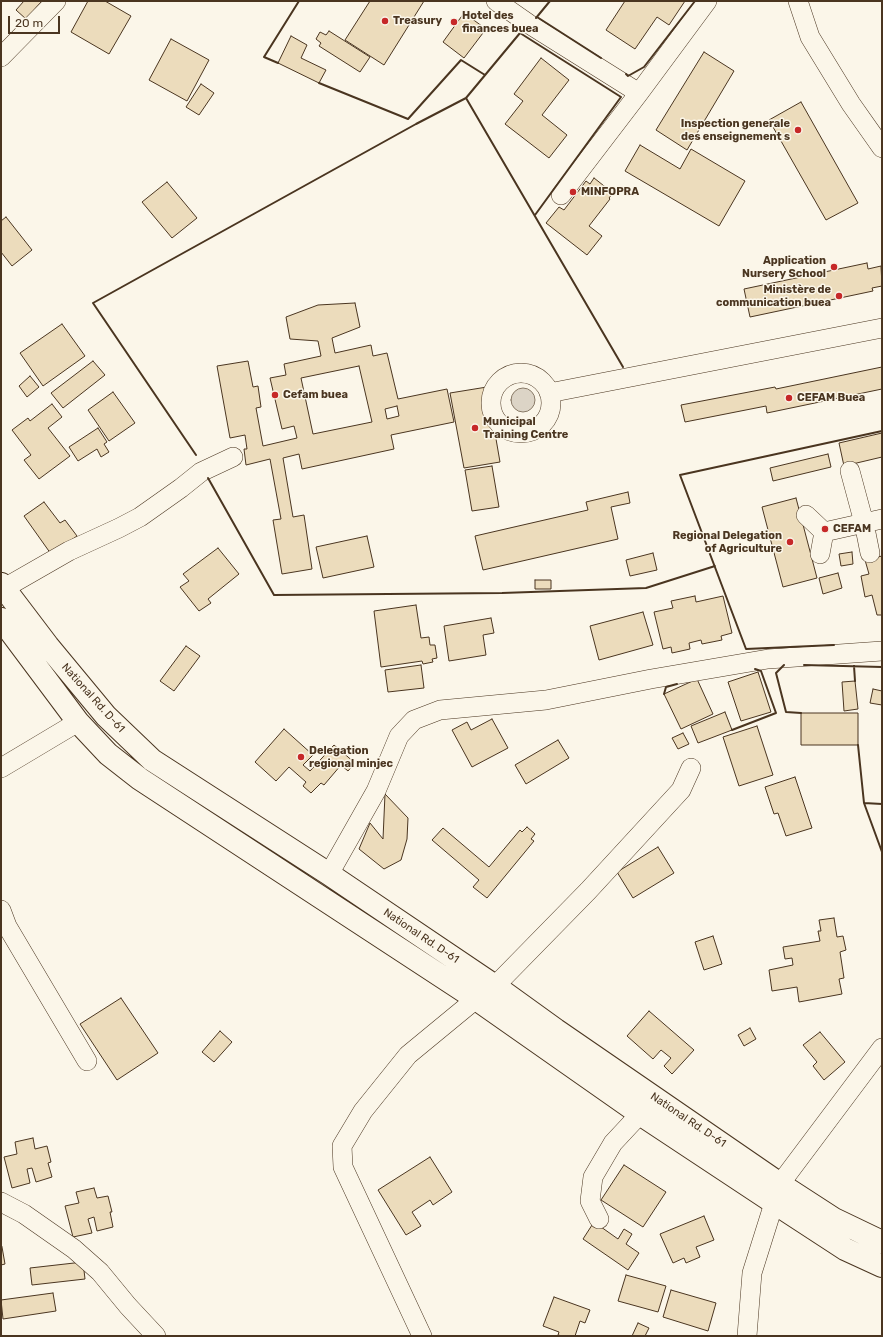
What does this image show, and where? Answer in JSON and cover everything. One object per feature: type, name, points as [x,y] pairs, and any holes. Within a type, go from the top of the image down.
[{"type":"highway","name":"National Rd. D-61","points":[[2,588],[106,716],[152,760],[329,874],[494,986],[777,1193],[846,1249],[882,1266]]},
{"type":"highway","name":"National Rd. D-61","points":[[1,619],[78,722],[108,754],[140,779],[476,999],[640,1114],[777,1193],[882,1242]]},
{"type":"street","points":[[1,57],[56,1]]},
{"type":"street","points":[[496,1],[529,24],[639,93]]},
{"type":"street","points":[[561,196],[706,1]]},
{"type":"street","points":[[798,1],[810,37],[851,104],[882,148]]},
{"type":"street","points":[[549,393],[882,328]]},
{"type":"street","points":[[2,588],[69,551],[120,528],[140,517],[201,472],[233,457]]},
{"type":"street","points":[[850,471],[870,552]]},
{"type":"street","points":[[806,515],[824,532]]},
{"type":"street","points":[[824,532],[882,519]]},
{"type":"street","points":[[820,554],[824,532]]},
{"type":"street","points":[[329,874],[376,791],[399,736],[414,720],[440,710],[546,700],[651,679],[768,659],[882,651]]},
{"type":"street","points":[[1,768],[78,722]]},
{"type":"street","points":[[422,1336],[343,1167],[342,1146],[363,1111],[408,1055],[494,986],[588,891],[659,815],[681,790],[692,768]]},
{"type":"street","points":[[3,920],[87,1061]]},
{"type":"street","points":[[747,1336],[752,1273],[777,1193],[882,1048]]},
{"type":"street","points":[[599,1219],[590,1201],[593,1176],[614,1143],[640,1114]]},
{"type":"street","points":[[1,1202],[24,1214],[74,1249],[100,1272],[128,1306],[156,1336]]},
{"type":"shaded area","points":[[523,388],[531,392],[535,400],[531,408],[523,412],[515,408],[511,400],[515,392]]},
{"type":"building","points":[[24,1],[42,1],[26,19],[16,10]]},
{"type":"building","points":[[88,1],[105,1],[131,16],[109,54],[71,32]]},
{"type":"building","name":"Treasury","points":[[370,1],[424,1],[384,65],[345,40]]},
{"type":"building","points":[[625,1],[685,1],[669,25],[657,17],[635,49],[606,30]]},
{"type":"building","points":[[464,13],[486,29],[464,58],[443,42]]},
{"type":"building","points":[[329,31],[370,57],[360,72],[319,46],[321,43],[316,39],[320,32],[326,35]]},
{"type":"building","points":[[291,36],[307,45],[301,58],[326,70],[319,83],[278,63]]},
{"type":"building","points":[[171,39],[209,60],[187,101],[149,80]]},
{"type":"building","points":[[704,52],[734,71],[687,150],[656,130]]},
{"type":"building","points":[[541,58],[569,80],[542,115],[567,135],[549,158],[505,124],[523,101],[514,94]]},
{"type":"building","points":[[201,84],[214,93],[199,115],[186,107]]},
{"type":"building","points":[[801,102],[858,203],[826,220],[769,120]]},
{"type":"building","points":[[640,145],[680,169],[691,149],[745,181],[719,226],[625,171]]},
{"type":"building","points":[[594,178],[613,193],[589,226],[602,236],[587,255],[546,223],[559,207],[564,210],[586,181],[590,184]]},
{"type":"building","points":[[167,182],[197,218],[172,238],[142,202]]},
{"type":"building","points":[[6,217],[32,250],[12,266],[1,252],[1,221]]},
{"type":"building","points":[[867,263],[868,269],[881,266],[882,286],[872,288],[873,291],[750,317],[744,289]]},
{"type":"building","points":[[355,303],[360,327],[332,338],[335,353],[371,345],[373,356],[387,353],[398,399],[447,389],[454,422],[391,435],[394,449],[302,469],[299,454],[283,458],[293,517],[304,515],[312,569],[282,574],[273,520],[281,519],[270,459],[246,465],[244,449],[247,449],[245,435],[230,438],[217,366],[248,361],[253,387],[258,386],[261,407],[256,408],[263,446],[297,438],[294,426],[282,429],[270,378],[286,375],[284,364],[321,356],[318,341],[290,339],[286,317],[318,305]],"holes":[[[359,366],[372,422],[313,434],[301,378]],[[397,406],[399,416],[387,419],[385,409]]]},
{"type":"building","points":[[62,324],[85,356],[43,386],[20,353]]},
{"type":"building","points":[[93,361],[105,375],[63,408],[51,393]]},
{"type":"building","points":[[882,367],[882,389],[767,413],[766,406],[685,422],[681,405],[775,387],[776,389]]},
{"type":"building","points":[[30,376],[39,387],[27,397],[19,386]]},
{"type":"building","name":"Municipal Training Centre","points":[[487,387],[500,462],[464,468],[450,393]]},
{"type":"building","points":[[113,392],[135,423],[109,441],[88,410]]},
{"type":"building","points":[[52,404],[62,417],[48,428],[70,456],[39,479],[24,460],[31,455],[12,430],[28,418],[30,421]]},
{"type":"building","points":[[98,428],[107,442],[104,444],[109,452],[101,457],[97,449],[78,461],[69,447]]},
{"type":"building","points":[[882,433],[882,457],[844,466],[839,443]]},
{"type":"building","points":[[828,454],[831,467],[773,481],[770,468]]},
{"type":"building","points":[[492,466],[499,507],[472,511],[465,470]]},
{"type":"building","points":[[628,492],[630,503],[611,507],[618,539],[483,570],[475,536],[588,510],[586,502]]},
{"type":"building","name":"Regional Delegation of Agriculture","points":[[796,498],[817,578],[783,587],[762,507]]},
{"type":"building","points":[[44,502],[60,523],[65,520],[77,536],[51,554],[24,516]]},
{"type":"building","points":[[367,536],[374,567],[323,578],[316,547]]},
{"type":"building","points":[[218,548],[239,574],[208,599],[211,603],[199,611],[180,587],[189,581],[183,574]]},
{"type":"building","points":[[852,552],[853,564],[841,566],[839,554]]},
{"type":"building","points":[[653,553],[657,570],[630,576],[626,560]]},
{"type":"building","points":[[882,556],[882,615],[877,615],[872,595],[865,597],[861,576],[869,574],[865,560]]},
{"type":"building","points":[[838,573],[842,588],[823,594],[819,578]]},
{"type":"building","points":[[535,580],[551,580],[551,589],[535,589]]},
{"type":"building","points":[[695,596],[696,602],[723,596],[732,633],[721,636],[722,640],[702,644],[701,640],[689,643],[690,649],[672,653],[671,647],[663,649],[654,612],[673,608],[671,601]]},
{"type":"building","points":[[416,605],[421,638],[429,637],[430,645],[435,645],[437,658],[432,659],[433,662],[423,664],[422,661],[381,667],[374,611]]},
{"type":"building","points":[[643,612],[653,645],[599,660],[590,626]]},
{"type":"building","points":[[491,618],[494,633],[483,635],[486,655],[449,661],[444,626]]},
{"type":"building","points":[[186,646],[200,656],[174,691],[160,681]]},
{"type":"building","points":[[421,665],[424,688],[388,692],[385,670]]},
{"type":"building","points":[[758,672],[771,712],[741,721],[728,682]]},
{"type":"building","points":[[697,679],[713,714],[681,729],[664,694]]},
{"type":"building","points":[[855,681],[858,709],[844,711],[842,682]]},
{"type":"building","points":[[873,689],[882,691],[882,705],[870,703]]},
{"type":"building","points":[[725,712],[732,730],[698,743],[691,726]]},
{"type":"building","points":[[801,713],[858,713],[858,745],[801,745]]},
{"type":"building","points":[[492,719],[508,748],[472,767],[452,730],[467,722],[471,730]]},
{"type":"building","points":[[757,726],[773,775],[739,786],[723,737]]},
{"type":"building","points":[[284,729],[313,755],[303,765],[310,771],[334,745],[355,763],[348,771],[341,765],[324,785],[321,783],[311,793],[303,786],[306,782],[289,767],[276,781],[255,762]]},
{"type":"building","points":[[683,733],[689,744],[678,749],[672,738]]},
{"type":"building","points":[[558,740],[569,758],[526,784],[515,765]]},
{"type":"building","points":[[795,777],[812,828],[786,836],[778,813],[774,814],[765,787]]},
{"type":"building","points":[[385,794],[408,818],[407,839],[401,860],[384,869],[359,849],[370,823],[383,839]]},
{"type":"building","points":[[527,827],[535,834],[531,839],[534,841],[487,898],[473,887],[479,880],[432,840],[443,828],[489,867],[520,830],[522,832]]},
{"type":"building","points":[[658,847],[674,873],[633,898],[617,872]]},
{"type":"building","points":[[834,918],[837,937],[843,936],[846,950],[840,952],[844,978],[839,979],[842,994],[799,1002],[797,987],[772,991],[769,970],[793,965],[792,958],[785,959],[783,947],[820,941],[818,931],[821,931],[819,920]]},
{"type":"building","points":[[713,936],[722,964],[704,970],[695,942]]},
{"type":"building","points":[[121,998],[158,1053],[117,1080],[80,1024]]},
{"type":"building","points":[[649,1011],[694,1050],[672,1074],[664,1066],[671,1058],[661,1050],[653,1059],[627,1036]]},
{"type":"building","points":[[750,1028],[756,1039],[744,1046],[738,1035]]},
{"type":"building","points":[[220,1031],[232,1042],[214,1062],[202,1052]]},
{"type":"building","points":[[820,1032],[845,1062],[824,1080],[813,1066],[817,1062],[803,1045]]},
{"type":"building","points":[[33,1138],[35,1149],[47,1146],[51,1162],[48,1163],[52,1177],[36,1182],[32,1168],[27,1169],[30,1183],[12,1188],[4,1157],[17,1154],[15,1142]]},
{"type":"building","points":[[430,1157],[452,1192],[433,1205],[430,1200],[412,1212],[421,1226],[406,1235],[378,1190]]},
{"type":"building","points":[[624,1165],[666,1192],[643,1227],[601,1200]]},
{"type":"building","points":[[94,1188],[97,1198],[108,1196],[112,1212],[110,1212],[113,1227],[97,1231],[94,1217],[88,1219],[92,1233],[73,1237],[65,1206],[79,1203],[76,1192]]},
{"type":"building","points":[[704,1216],[714,1240],[696,1247],[700,1257],[686,1263],[684,1258],[673,1263],[660,1234]]},
{"type":"building","points":[[594,1222],[618,1239],[624,1229],[632,1234],[626,1244],[639,1253],[628,1270],[583,1239]]},
{"type":"building","points":[[2,1247],[5,1264],[1,1265],[1,1248]]},
{"type":"building","points":[[83,1262],[85,1279],[32,1285],[30,1268]]},
{"type":"building","points":[[626,1275],[666,1286],[658,1312],[618,1301]]},
{"type":"building","points":[[671,1290],[716,1303],[708,1331],[663,1317]]},
{"type":"building","points":[[53,1293],[56,1311],[3,1319],[1,1300]]},
{"type":"building","points":[[554,1297],[590,1310],[585,1323],[580,1321],[575,1336],[558,1335],[559,1332],[543,1326]]},
{"type":"building","points":[[638,1323],[649,1328],[645,1336],[632,1336]]},
{"type":"wall","points":[[278,63],[264,57],[299,1]]},
{"type":"wall","points":[[536,18],[550,1]]},
{"type":"wall","points":[[626,74],[628,76],[644,67],[695,1]]},
{"type":"wall","points":[[537,17],[601,58]]},
{"type":"wall","points":[[466,98],[520,33],[621,97],[535,215]]},
{"type":"wall","points":[[319,83],[408,119],[461,60],[485,75]]},
{"type":"wall","points":[[196,455],[93,303],[416,124],[466,98],[623,367]]},
{"type":"wall","points":[[834,645],[746,649],[680,475],[882,431]]},
{"type":"wall","points":[[208,478],[274,595],[502,593],[646,588],[715,566]]},
{"type":"wall","points":[[784,665],[776,673],[786,712],[801,713]]},
{"type":"wall","points":[[804,665],[882,667]]},
{"type":"wall","points":[[854,666],[855,681]]},
{"type":"wall","points":[[732,730],[776,713],[761,671],[755,669]]},
{"type":"wall","points":[[664,694],[666,687],[677,684]]},
{"type":"wall","points":[[858,745],[864,803]]},
{"type":"wall","points":[[882,804],[864,803],[882,852]]},
{"type":"place","name":"Treasury","points":[[385,21]]},
{"type":"place","name":"Hotel des finances buea","points":[[454,22]]},
{"type":"place","name":"Inspection generale des enseignement s","points":[[798,130]]},
{"type":"place","name":"MINFOPRA","points":[[573,192]]},
{"type":"place","name":"Application Nursery School","points":[[834,267]]},
{"type":"place","name":"Ministère de communication buea","points":[[839,296]]},
{"type":"place","name":"Cefam buea","points":[[275,395]]},
{"type":"place","name":"CEFAM Buea","points":[[789,398]]},
{"type":"place","name":"Municipal Training Centre","points":[[475,428]]},
{"type":"place","name":"CEFAM","points":[[825,529]]},
{"type":"place","name":"Regional Delegation of Agriculture","points":[[790,542]]},
{"type":"place","name":"Delegation regional minjec","points":[[301,757]]}]
